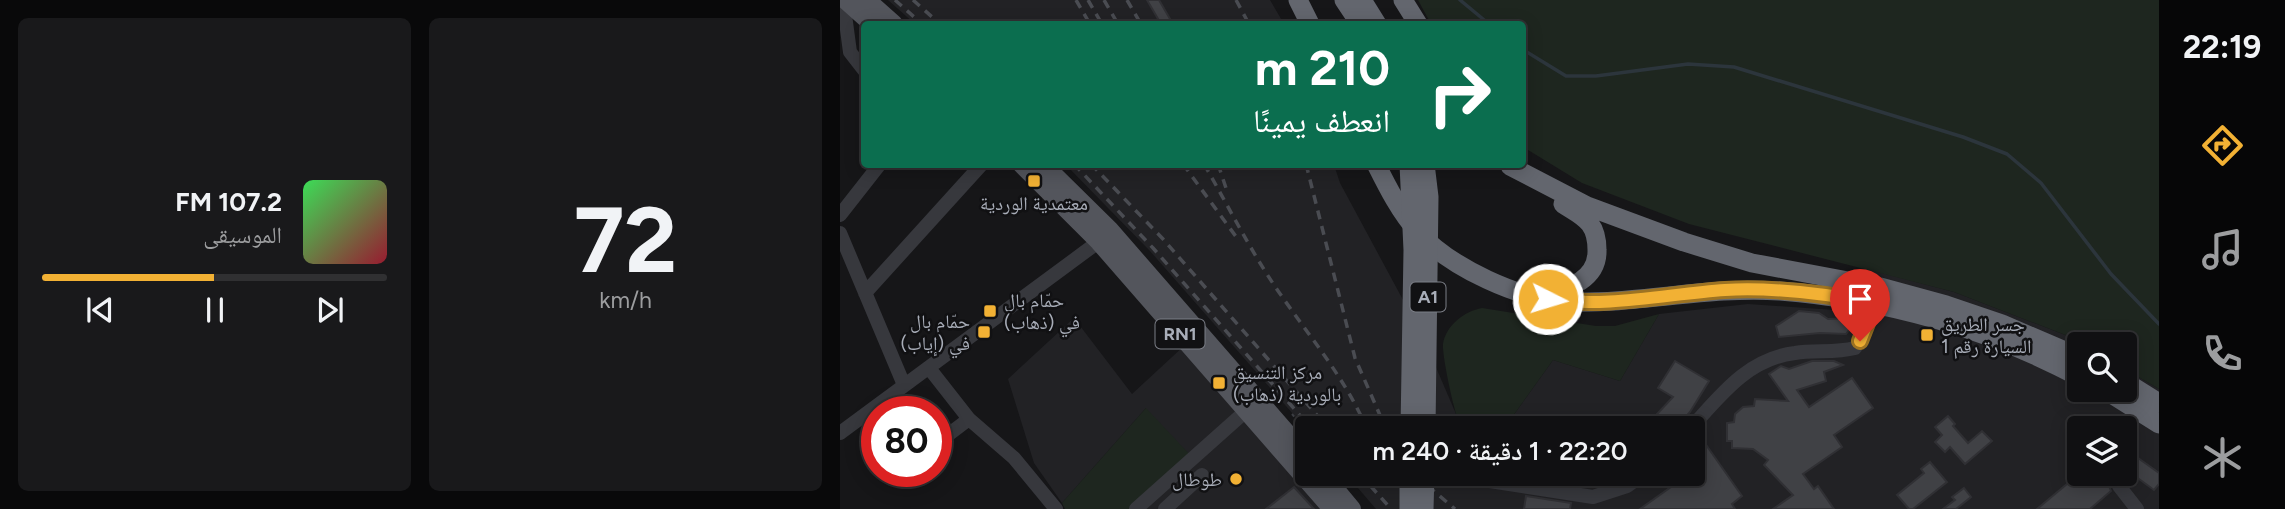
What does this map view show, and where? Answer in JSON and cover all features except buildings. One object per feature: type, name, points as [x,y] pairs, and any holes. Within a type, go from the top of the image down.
[{"type":"highway","points":[[1298,0],[1308,21]]},
{"type":"highway","points":[[1344,0],[1358,21]]},
{"type":"highway","points":[[1362,0],[1375,21]]},
{"type":"highway","points":[[1402,0],[1416,21]]},
{"type":"highway","points":[[1378,168],[1394,199],[1418,233],[1480,277],[1509,290],[1565,302],[1727,290],[1878,295],[2052,362],[2067,370]]},
{"type":"highway","name":"A1","points":[[1409,168],[1413,250],[1410,416]]},
{"type":"highway","name":"A1","points":[[1425,168],[1429,197],[1426,416]]},
{"type":"highway","points":[[1513,168],[1542,191],[1580,215],[1590,224],[1597,238],[1598,255],[1589,274],[1572,287],[1536,295]]},
{"type":"highway","points":[[1515,168],[1587,206],[1684,242],[1752,263],[1878,295],[1946,305],[2002,324],[2067,352]]},
{"type":"highway","points":[[2137,389],[2159,402]]},
{"type":"highway","points":[[2124,402],[2159,424]]},
{"type":"highway","points":[[1409,486],[1409,509]]},
{"type":"highway","points":[[1424,509],[1425,486]]},
{"type":"main road","points":[[844,0],[868,21]]},
{"type":"main road","points":[[867,0],[891,21]]},
{"type":"main road","name":"RN1","points":[[1026,168],[1105,237],[1295,443]]},
{"type":"main road","name":"RN1","points":[[1046,168],[1332,509]]},
{"type":"main road","points":[[1333,486],[1352,509]]},
{"type":"street","points":[[844,0],[850,52],[861,67]]},
{"type":"street","points":[[840,215],[877,168]]},
{"type":"street","points":[[864,293],[978,168]]},
{"type":"street","points":[[840,233],[904,385]]},
{"type":"street","points":[[840,433],[1105,237]]},
{"type":"street","points":[[1702,416],[1742,374],[1766,360],[1791,353],[1855,348],[1878,295]]},
{"type":"street","points":[[929,368],[968,418],[1014,458],[1056,509]]},
{"type":"street","points":[[1136,509],[1247,410]]},
{"type":"street","points":[[952,431],[968,418]]},
{"type":"street","points":[[1165,509],[1202,475]]},
{"type":"street","points":[[1167,482],[1178,497]]},
{"type":"street","points":[[1522,486],[1593,497],[1627,486]]},
{"type":"street","points":[[2119,486],[2137,509]]},
{"type":"path","points":[[1292,414],[1295,418]]},
{"type":"shaded area","points":[[888,0],[1270,0],[1282,21],[912,21]]},
{"type":"shaded area","points":[[1418,0],[2159,0],[2159,389],[2137,376],[2137,332],[2067,332],[2067,336],[1954,292],[1689,224],[1582,183],[1526,149],[1526,21],[1429,21]]},
{"type":"shaded area","points":[[1069,168],[1335,168],[1340,183],[1423,337],[1457,416],[1295,416],[1150,251]]},
{"type":"shaded area","points":[[1867,269],[1954,292],[2067,336],[2067,402],[2137,402],[2137,376],[2159,389],[2159,509],[1376,509],[1356,486],[1705,486],[1705,416],[1513,416],[1553,360],[1620,381],[1659,314],[1748,304],[1848,311]]},
{"type":"shaded area","points":[[1482,308],[1596,326],[1615,326],[1659,314],[1620,381],[1553,360],[1513,416],[1457,416],[1446,371],[1443,344],[1452,325],[1469,312]]},
{"type":"shaded area","points":[[1074,318],[1132,394],[1185,345],[1295,472],[1295,486],[1307,486],[1327,509],[1138,509],[1146,408],[1062,503],[1034,463],[1008,379]]},
{"type":"shaded area","points":[[1146,408],[1193,458],[1138,509],[1065,509],[1062,503]]},
{"type":"waterway","points":[[1460,0],[1485,21]]},
{"type":"waterway","points":[[1526,51],[1566,76],[1596,76],[1688,64],[1734,67],[1963,137],[2007,154],[2041,183],[2111,274],[2159,324]]},
{"type":"railway","points":[[895,0],[919,21]]},
{"type":"railway","points":[[913,0],[937,21]]},
{"type":"railway","points":[[1076,0],[1088,21]]},
{"type":"railway","points":[[1088,0],[1100,21]]},
{"type":"railway","points":[[1104,0],[1116,21]]},
{"type":"railway","points":[[1127,0],[1139,21]]},
{"type":"railway","points":[[1236,0],[1247,21]]},
{"type":"railway","points":[[1078,168],[1153,248],[1301,416]]},
{"type":"railway","points":[[1095,168],[1163,239],[1318,416]]},
{"type":"railway","points":[[1186,168],[1237,238]]},
{"type":"railway","points":[[1206,168],[1262,266],[1339,377],[1361,416]]},
{"type":"railway","points":[[1219,168],[1227,191]]},
{"type":"railway","points":[[1307,168],[1355,358],[1380,416]]},
{"type":"railway","points":[[1371,486],[1391,509]]},
{"type":"railway","points":[[1403,486],[1421,509]]},
{"type":"railway","points":[[1428,486],[1455,509]]},
{"type":"place","name":"معتمدية الوردية","points":[[1034,181]]},
{"type":"place","name":"حمّام بال في (ذهاب)","points":[[990,311]]},
{"type":"place","name":"حمّام بال في (إياب)","points":[[984,332]]},
{"type":"place","name":"جسر الطريق السيارة رقم 1","points":[[1927,335]]},
{"type":"place","name":"مركز التنسيق بالوردية (ذهاب)","points":[[1219,383]]},
{"type":"place","name":"طوطال","points":[[1236,479]]},
{"type":"route","points":[[1548,299],[1588,302],[1754,290],[1875,303],[1860,341]]}]
